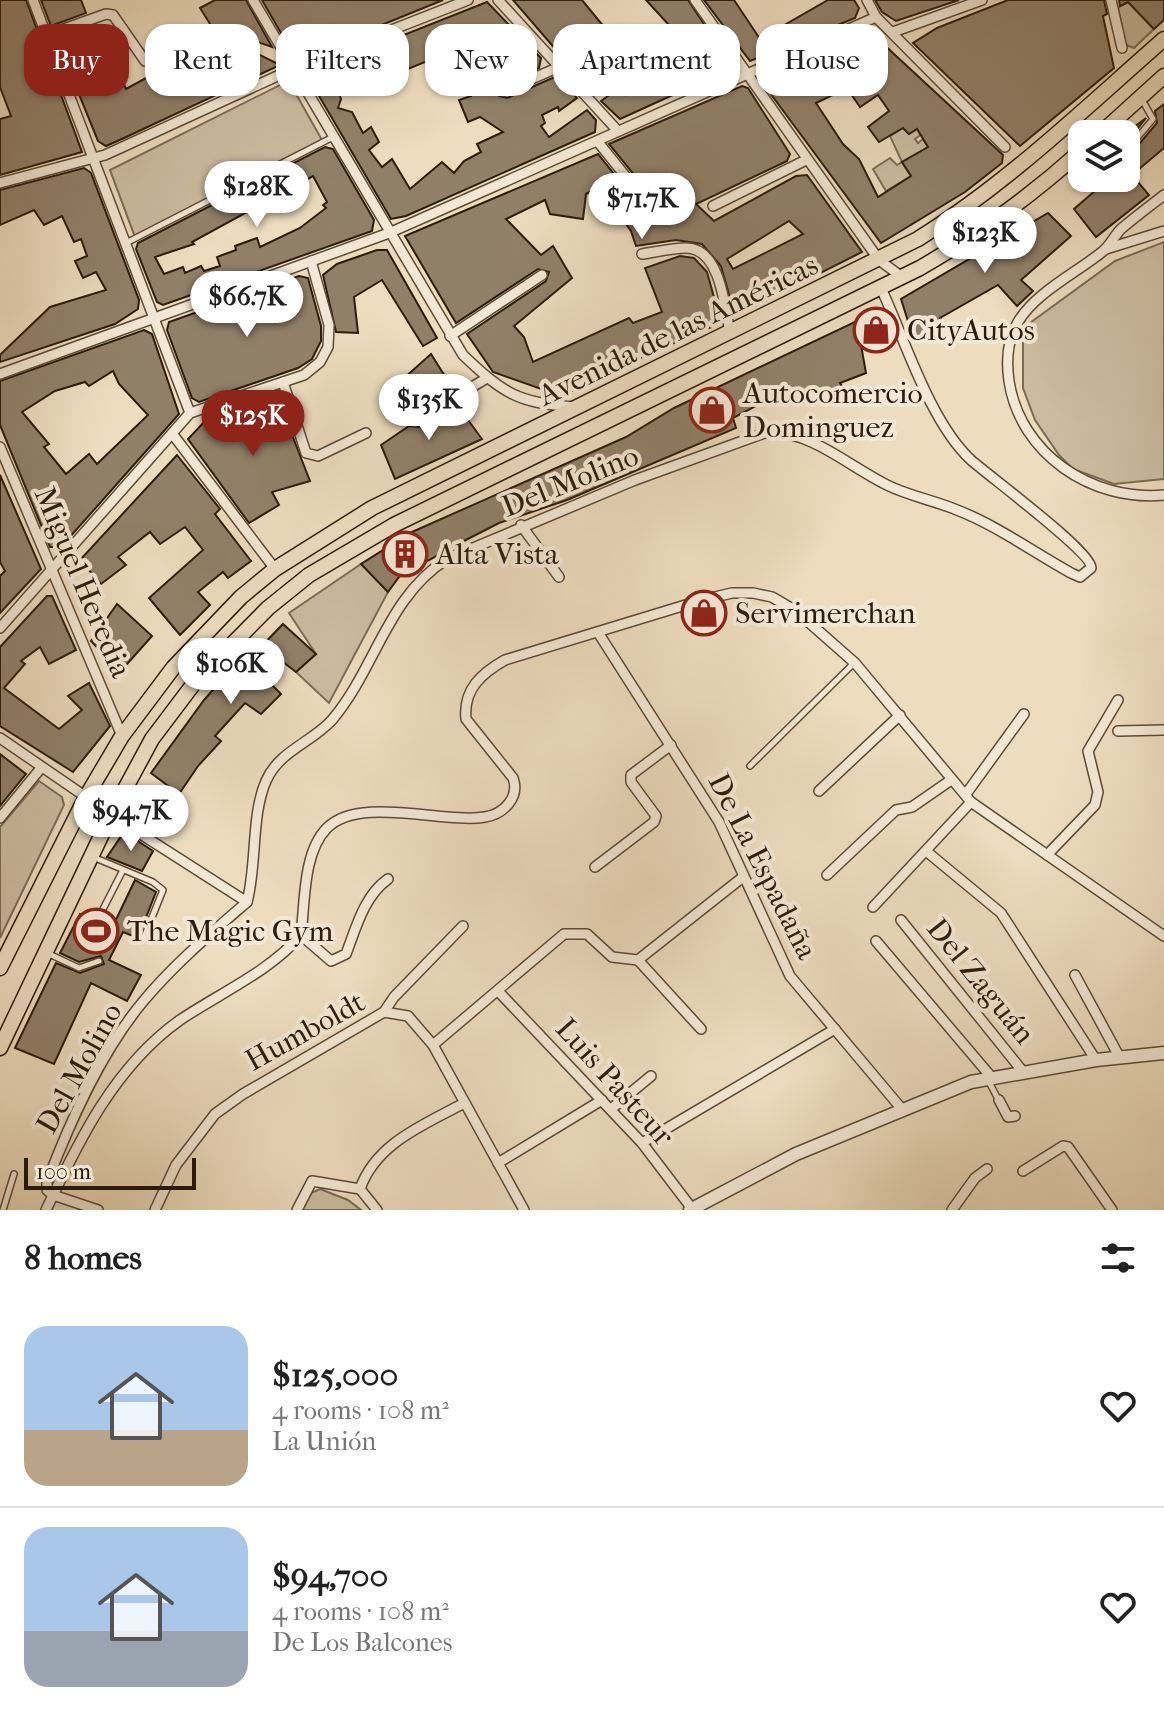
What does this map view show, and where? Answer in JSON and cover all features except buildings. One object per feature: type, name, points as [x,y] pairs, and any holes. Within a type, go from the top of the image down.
[{"type":"main road","name":"Avenida de las Américas","points":[[0,968],[86,797],[122,736],[173,668],[241,597],[275,569],[372,508],[879,260],[986,194],[1164,39]]},
{"type":"main road","points":[[1116,120],[1164,76]]},
{"type":"main road","name":"Avenida de las Américas","points":[[0,1048],[111,815],[152,739],[195,682],[229,644],[309,575],[394,525],[902,277],[966,241],[1040,187],[1068,162]]},
{"type":"street","points":[[33,0],[43,24]]},
{"type":"street","points":[[253,0],[276,40]]},
{"type":"street","points":[[408,24],[468,0]]},
{"type":"street","points":[[498,0],[553,60]]},
{"type":"street","points":[[695,0],[879,260],[902,277]]},
{"type":"street","points":[[867,0],[876,17],[1005,147]]},
{"type":"street","points":[[893,32],[982,0]]},
{"type":"street","points":[[1111,0],[1122,48]]},
{"type":"street","points":[[78,24],[106,14],[113,15],[119,24]]},
{"type":"street","points":[[0,374],[389,233],[876,17]]},
{"type":"street","points":[[129,38],[145,61]]},
{"type":"street","points":[[0,183],[94,159],[276,78]]},
{"type":"street","points":[[70,96],[190,413]]},
{"type":"street","points":[[309,96],[450,336],[487,378],[518,399],[580,407]]},
{"type":"street","points":[[586,96],[617,130]]},
{"type":"street","points":[[598,142],[656,214]]},
{"type":"street","points":[[713,206],[806,160]]},
{"type":"street","points":[[1164,195],[1118,232],[1106,249],[1020,319],[1007,355],[1012,398],[1020,422],[1034,441],[1068,472],[1116,492],[1145,497],[1164,495]]},
{"type":"street","points":[[1106,249],[1164,231]]},
{"type":"street","points":[[642,254],[689,248],[704,256],[720,286],[730,333]]},
{"type":"street","points":[[0,628],[174,436],[190,413],[304,375],[320,362],[328,347],[329,325],[311,261]]},
{"type":"street","points":[[450,336],[542,275]]},
{"type":"street","name":"Del Molino","points":[[53,1195],[47,1190],[52,1171],[84,1099],[132,1017],[165,977],[247,902],[263,791],[279,761],[329,723],[349,698],[395,611],[424,573],[521,525],[746,437],[770,431],[792,432],[908,495],[966,514],[1080,577],[1088,571],[1087,555],[1058,535],[1019,496],[1001,486],[960,448],[936,410],[881,288]]},
{"type":"street","points":[[415,421],[487,378]]},
{"type":"street","points":[[283,382],[306,453],[318,456],[366,433]]},
{"type":"street","points":[[174,436],[275,569]]},
{"type":"street","name":"Miguel Heredia","points":[[0,447],[122,736]]},
{"type":"street","points":[[521,525],[559,577]]},
{"type":"street","points":[[46,1210],[96,1111],[154,1043],[180,1021],[254,973],[301,935],[312,853],[324,830],[332,823],[355,815],[441,814],[477,818],[497,814],[508,805],[515,783],[466,719],[465,710],[477,679],[505,660],[599,634],[656,614],[742,592],[772,597],[796,611],[855,663],[968,798],[1164,936]]},
{"type":"street","name":"De La Espadaña","points":[[599,634],[719,822],[790,976],[901,1108]]},
{"type":"street","points":[[1047,855],[1095,805],[1098,792],[1088,751],[1118,700]]},
{"type":"street","points":[[873,907],[926,851],[968,798],[1024,714]]},
{"type":"street","points":[[819,791],[900,715]]},
{"type":"street","points":[[1118,731],[1164,730]]},
{"type":"street","points":[[0,738],[86,797]]},
{"type":"street","points":[[595,867],[654,822],[656,816],[631,782],[631,775],[671,745]]},
{"type":"street","points":[[0,818],[41,768]]},
{"type":"street","points":[[827,875],[896,810],[912,807],[951,780]]},
{"type":"street","points":[[111,815],[247,902]]},
{"type":"street","points":[[926,851],[1001,913],[1096,1060]]},
{"type":"street","points":[[638,960],[743,877]]},
{"type":"street","points":[[301,935],[331,961],[341,959],[346,954],[365,906],[378,886],[388,879]]},
{"type":"street","name":"Del Zaguán","points":[[901,920],[1024,1073]]},
{"type":"street","points":[[384,1012],[394,997],[463,926]]},
{"type":"street","points":[[433,1045],[564,934],[587,934],[612,957],[638,960],[701,1029]]},
{"type":"street","points":[[876,941],[990,1079]]},
{"type":"street","points":[[1075,975],[1120,1058]]},
{"type":"street","name":"Luis Pasteur","points":[[498,991],[642,1143],[691,1210]]},
{"type":"street","name":"Humboldt","points":[[155,1210],[176,1165],[215,1114],[243,1094],[384,1012],[408,1016],[433,1045],[524,1210]]},
{"type":"street","points":[[642,1143],[835,1029]]},
{"type":"street","points":[[691,1210],[796,1154],[901,1108],[971,1082],[1096,1060],[1164,1053]]},
{"type":"street","points":[[611,1109],[651,1076]]},
{"type":"street","points":[[498,1163],[602,1100]]},
{"type":"street","points":[[999,1100],[1008,1117],[1015,1116]]},
{"type":"street","points":[[360,1189],[366,1174],[388,1147],[464,1103]]},
{"type":"street","points":[[1023,1171],[1063,1146],[1068,1147],[1112,1210]]},
{"type":"street","points":[[952,1210],[975,1178],[987,1169]]},
{"type":"street","points":[[297,1210],[312,1181],[360,1189],[377,1210]]},
{"type":"street","points":[[53,1195],[98,1210]]},
{"type":"lane","points":[[1140,134],[1153,119],[1141,97]]},
{"type":"lane","points":[[126,243],[333,137]]},
{"type":"lane","points":[[750,766],[855,663]]},
{"type":"lane","points":[[92,856],[163,890],[143,940]]},
{"type":"lane","points":[[100,915],[123,870]]},
{"type":"lane","points":[[46,953],[79,968],[99,961]]},
{"type":"lane","points":[[990,1079],[999,1100]]},
{"type":"lane","points":[[3,1210],[14,1174]]},
{"type":"shaded area","points":[[1128,2],[1154,29],[1134,48],[1126,45],[1118,8]]},
{"type":"shaded area","points":[[276,87],[276,96],[297,96],[322,140],[135,237],[110,170]]},
{"type":"shaded area","points":[[922,125],[926,131],[915,139],[918,143],[923,139],[928,147],[902,162],[890,136],[903,128],[909,134]]},
{"type":"shaded area","points":[[890,158],[897,165],[902,162],[911,176],[886,191],[873,169]]},
{"type":"shaded area","points":[[1164,242],[1164,479],[1114,484],[1073,469],[1059,455],[1035,420],[1023,388],[1023,328],[1115,261]]},
{"type":"shaded area","points":[[361,564],[388,592],[329,703],[296,672],[316,654],[289,613]]},
{"type":"shaded area","points":[[39,781],[62,797],[64,805],[0,938],[0,827]]},
{"type":"shaded area","points":[[320,1189],[348,1200],[361,1210],[302,1210],[311,1193]]},
{"type":"place","name":"CityAutos","points":[[876,330]]},
{"type":"place","name":"Autocomercio Dominguez","points":[[712,410]]},
{"type":"place","name":"Alta Vista","points":[[405,554]]},
{"type":"place","name":"Servimerchan","points":[[704,613]]},
{"type":"place","name":"The Magic Gym","points":[[96,931]]}]
